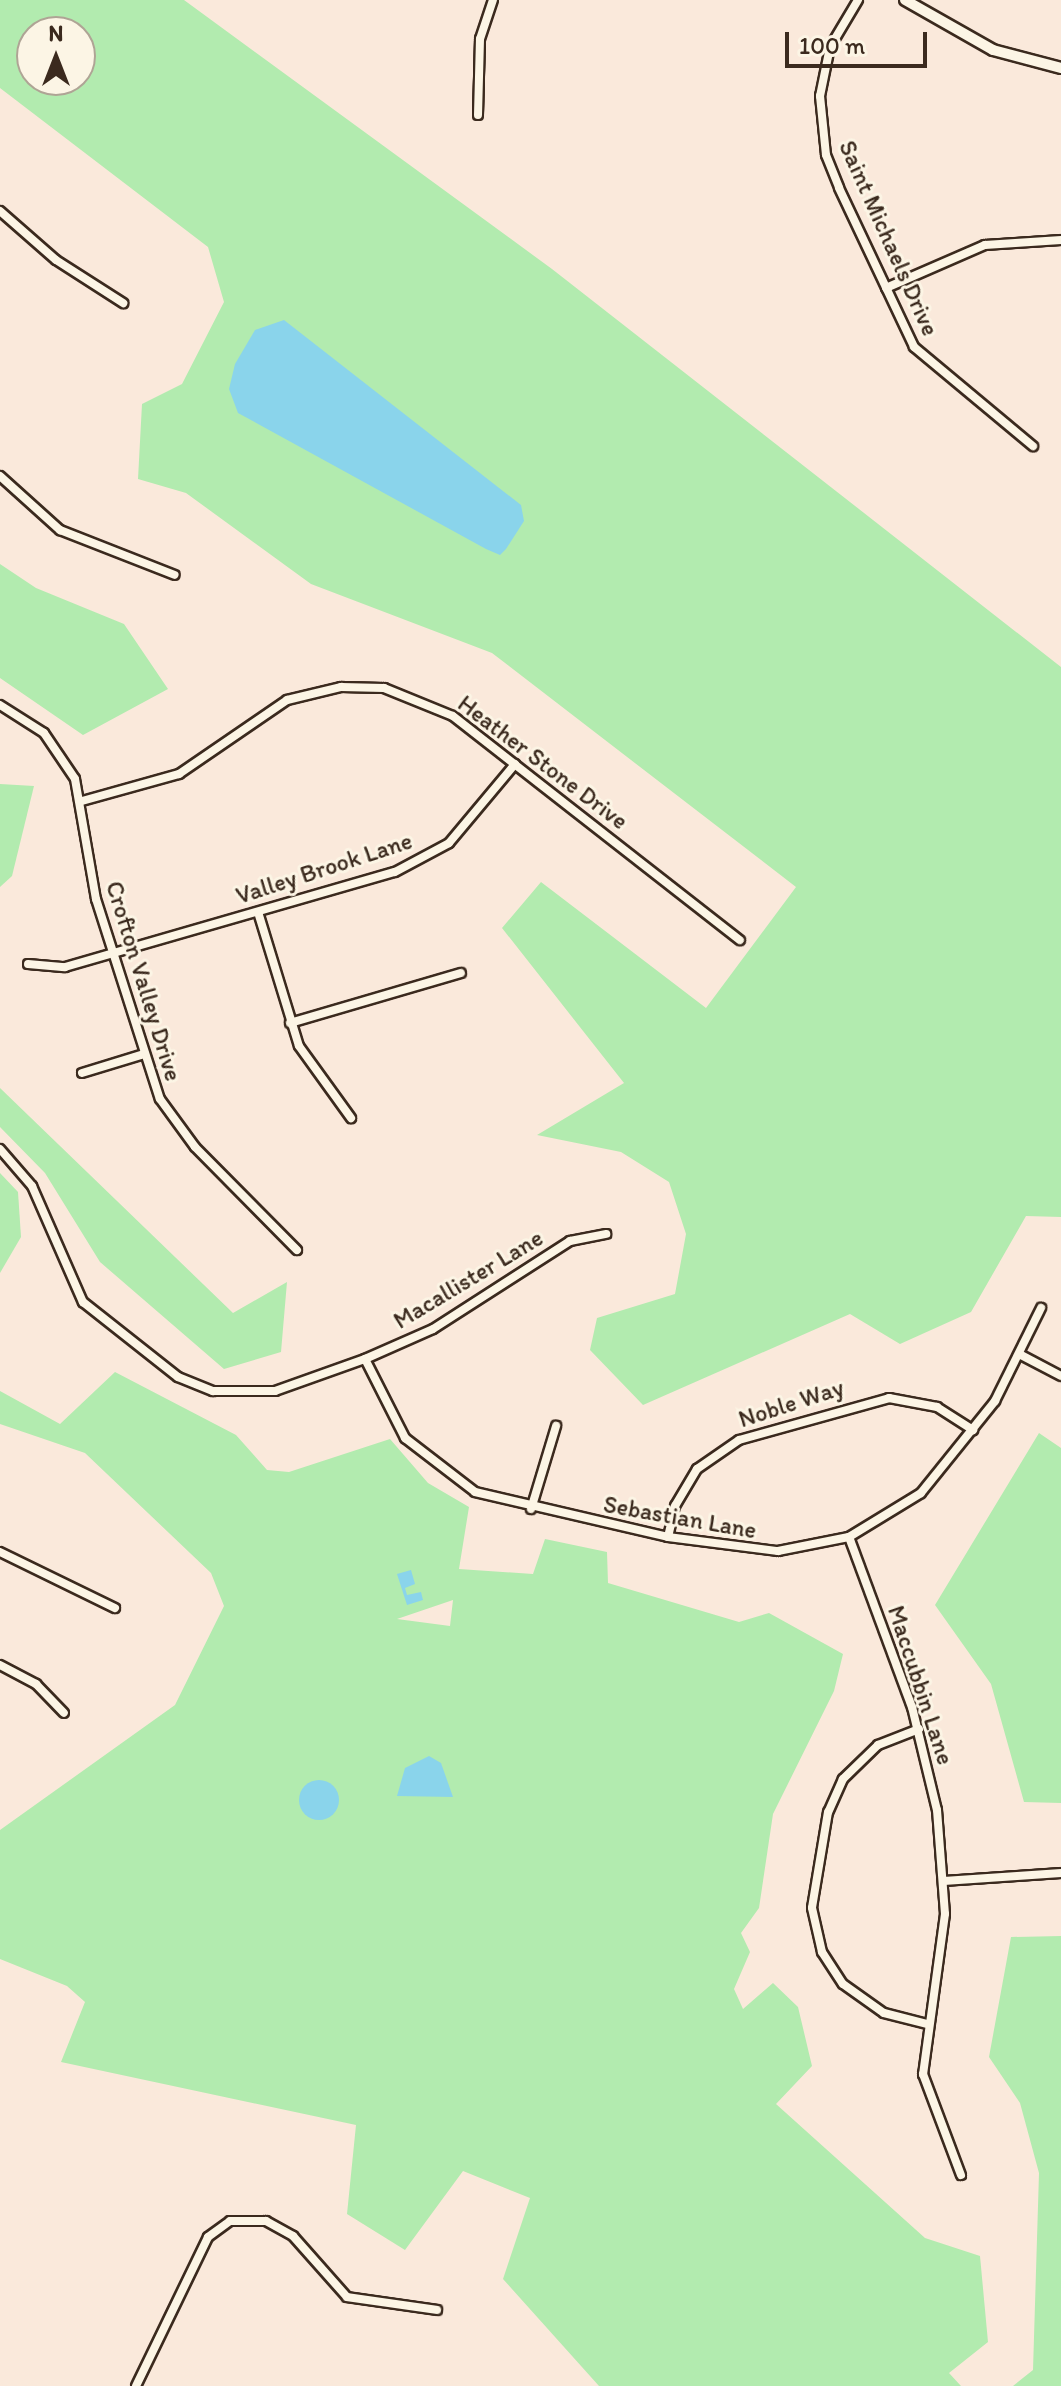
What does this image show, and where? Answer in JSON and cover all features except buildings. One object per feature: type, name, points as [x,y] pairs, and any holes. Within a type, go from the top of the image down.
[{"type":"street","points":[[478,115],[480,39],[493,0]]},
{"type":"street","name":"Saint Michaels Drive","points":[[858,0],[827,58],[820,123],[839,188],[886,288],[927,364],[1033,446]]},
{"type":"street","points":[[905,0],[993,50],[1061,68]]},
{"type":"street","points":[[1,213],[123,303]]},
{"type":"street","points":[[886,288],[985,245],[1061,240]]},
{"type":"street","points":[[0,476],[60,530],[175,575]]},
{"type":"street","name":"Heather Stone Drive","points":[[82,801],[170,778],[271,707],[341,687],[408,693],[453,716],[740,940]]},
{"type":"street","name":"Crofton Valley Drive","points":[[0,705],[58,748],[82,801],[91,880],[141,1055],[180,1130],[297,1250]]},
{"type":"street","name":"Valley Brook Lane","points":[[28,964],[53,969],[111,954],[258,912],[432,854],[467,825],[515,764]]},
{"type":"street","points":[[258,912],[290,1023],[307,1062],[351,1118]]},
{"type":"street","points":[[290,1023],[461,973]]},
{"type":"street","points":[[82,1073],[141,1055]]},
{"type":"street","name":"Macallister Lane","points":[[0,1149],[36,1195],[74,1290],[178,1377],[213,1391],[252,1394],[365,1359],[433,1329],[570,1241],[606,1234]]},
{"type":"street","name":"Sebastian Lane","points":[[365,1359],[387,1410],[423,1458],[475,1492],[531,1509],[668,1537],[768,1551],[849,1537],[921,1493],[973,1430],[1021,1355],[1041,1308]]},
{"type":"street","points":[[1021,1355],[1061,1376]]},
{"type":"street","name":"Noble Way","points":[[668,1537],[675,1506],[697,1469],[739,1440],[889,1398],[937,1407],[973,1430]]},
{"type":"street","points":[[531,1509],[556,1426]]},
{"type":"street","name":"Maccubbin Lane","points":[[849,1537],[919,1729],[944,1881],[943,1940],[927,2024],[926,2089],[961,2175]]},
{"type":"street","points":[[0,1552],[115,1608]]},
{"type":"street","points":[[0,1665],[36,1684],[64,1713]]},
{"type":"street","points":[[919,1729],[878,1745],[843,1779],[828,1812],[812,1908],[822,1952],[843,1984],[884,2013],[927,2024]]},
{"type":"street","points":[[944,1881],[1061,1873]]},
{"type":"street","points":[[136,2386],[208,2237],[230,2221],[266,2221],[293,2236],[347,2297],[437,2310]]},
{"type":"green space","points":[[0,0],[184,0],[552,269],[1061,667],[1061,1217],[1026,1216],[971,1312],[900,1344],[850,1314],[643,1405],[590,1350],[597,1318],[675,1294],[686,1234],[669,1182],[621,1152],[537,1135],[624,1083],[502,928],[541,882],[706,1008],[796,887],[492,653],[311,584],[186,493],[138,479],[142,404],[182,384],[224,302],[208,247],[0,88]]},
{"type":"green space","points":[[0,564],[36,588],[124,624],[168,689],[83,735],[0,678]]},
{"type":"green space","points":[[0,784],[34,786],[12,876],[0,887]]},
{"type":"green space","points":[[0,1088],[233,1313],[287,1282],[281,1352],[224,1369],[100,1262],[45,1173],[0,1127]]},
{"type":"green space","points":[[0,1173],[18,1192],[21,1237],[0,1273]]},
{"type":"green space","points":[[115,1372],[236,1435],[267,1470],[289,1472],[390,1439],[428,1483],[469,1507],[459,1569],[533,1574],[545,1539],[607,1552],[608,1583],[739,1622],[769,1613],[843,1654],[834,1691],[773,1814],[759,1908],[741,1933],[750,1952],[734,1989],[743,2009],[773,1983],[798,2007],[812,2066],[776,2104],[925,2238],[980,2256],[988,2342],[949,2373],[961,2386],[599,2386],[503,2279],[530,2198],[463,2171],[405,2250],[347,2214],[356,2125],[61,2062],[85,2002],[67,1986],[0,1959],[0,1830],[175,1705],[224,1606],[211,1573],[85,1453],[0,1424],[0,1391],[60,1424]],"holes":[[[453,1600],[450,1626],[397,1619]]]},
{"type":"green space","points":[[1039,1433],[1061,1448],[1061,1803],[1024,1802],[991,1684],[935,1605]]},
{"type":"green space","points":[[1061,1936],[1061,2386],[1013,2386],[1033,2370],[1039,2173],[1020,2103],[989,2057],[1011,1937]]},
{"type":"water","points":[[284,320],[521,505],[524,521],[500,555],[238,413],[229,389],[235,364],[255,330]]},
{"type":"water","points":[[411,1570],[415,1584],[405,1588],[407,1595],[421,1592],[423,1600],[407,1605],[397,1574]]},
{"type":"water","points":[[429,1756],[441,1763],[453,1797],[397,1796],[405,1768]]},
{"type":"water","points":[[319,1780],[333,1786],[339,1800],[333,1814],[319,1820],[305,1814],[299,1800],[305,1786]]}]
